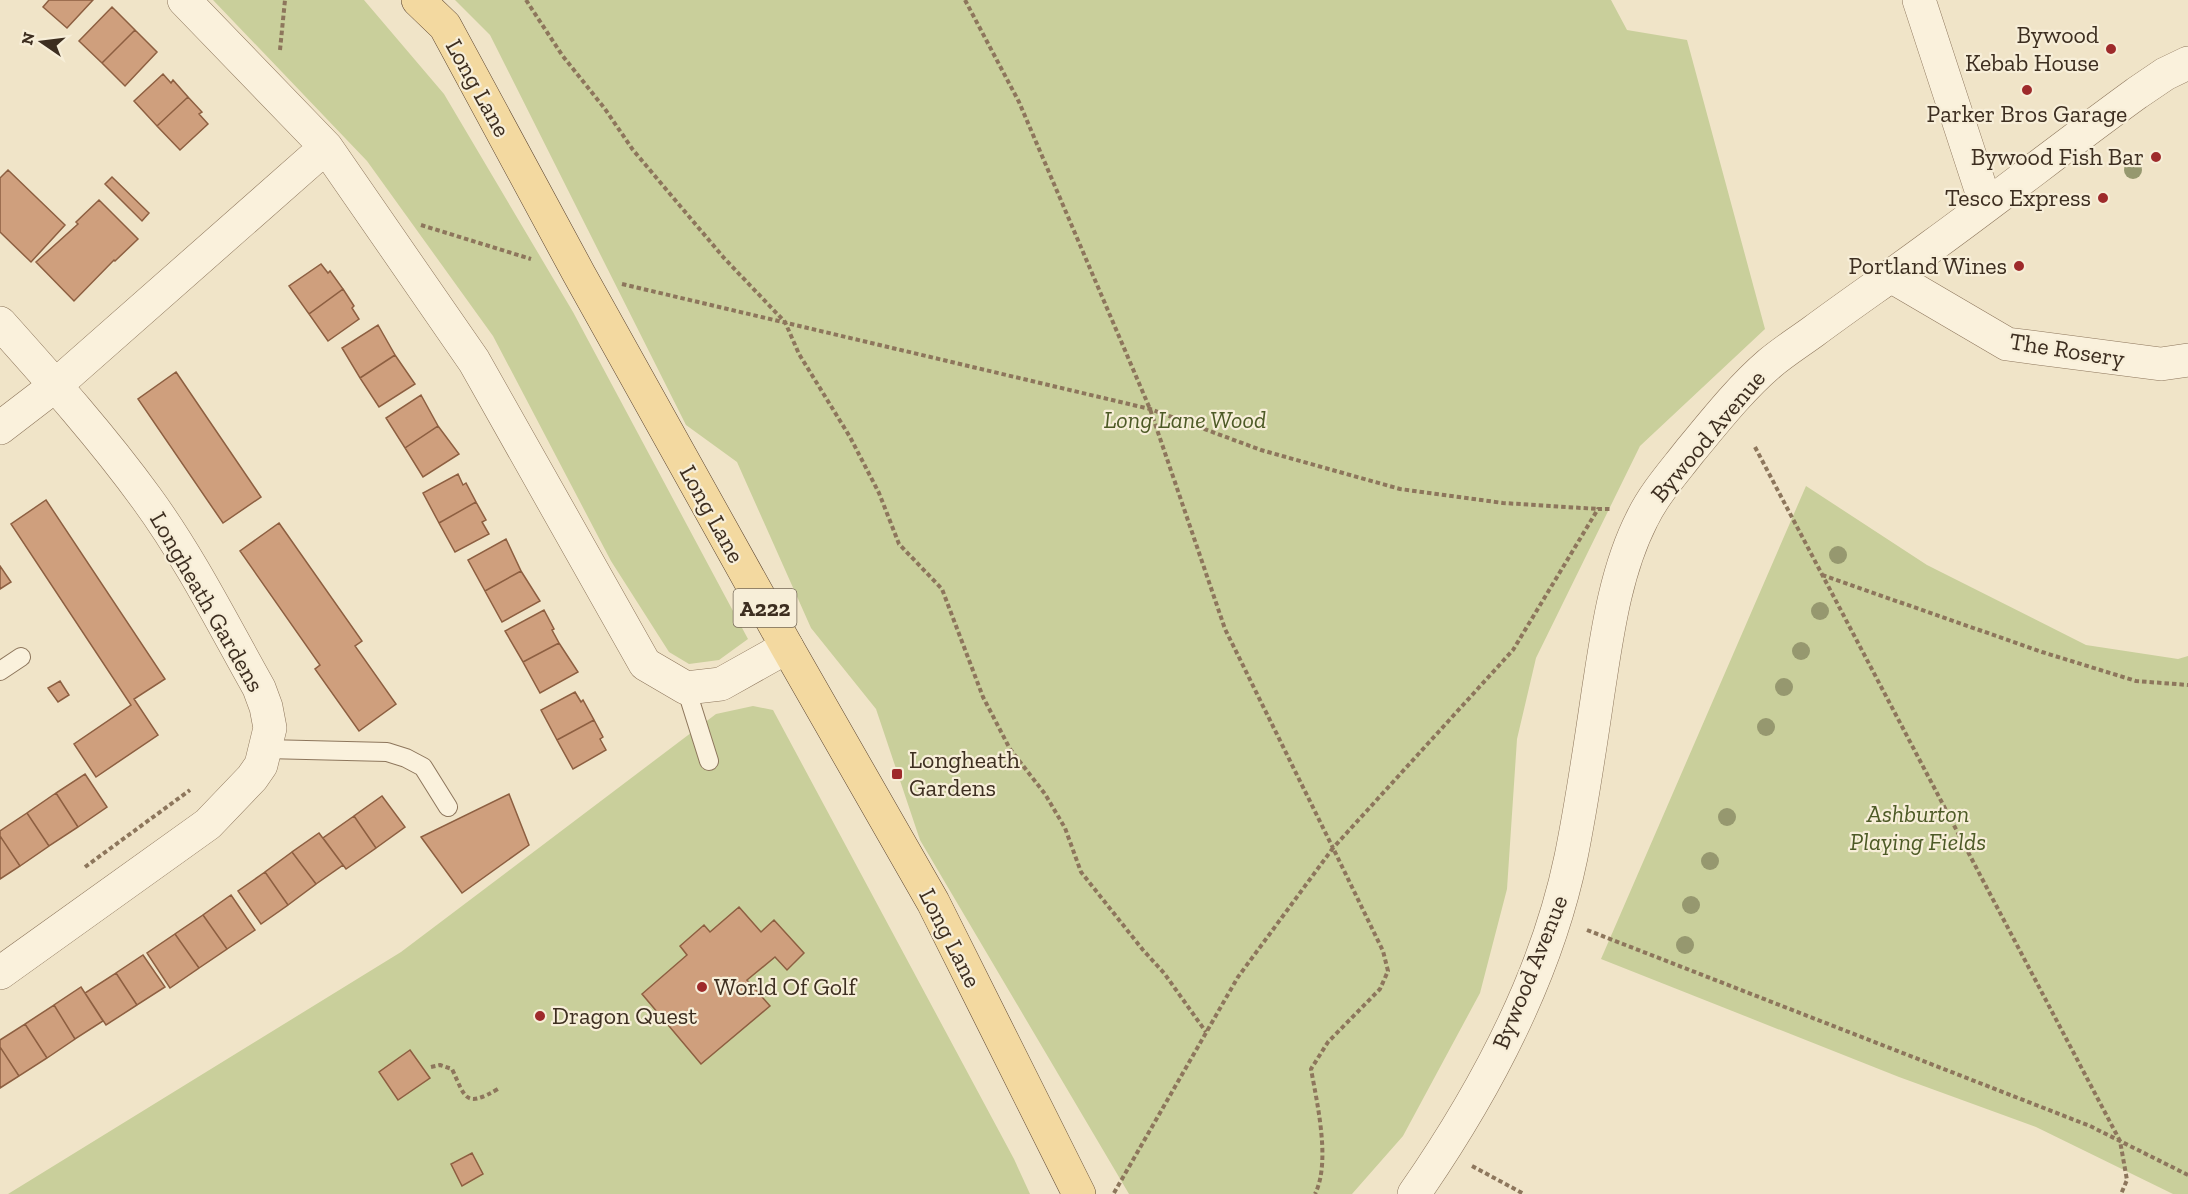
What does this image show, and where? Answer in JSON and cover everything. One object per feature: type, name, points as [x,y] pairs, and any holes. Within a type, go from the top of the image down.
[{"type":"main road","name":"Long Lane","points":[[418,0],[445,26],[579,274],[787,647],[933,902],[1079,1194]]},
{"type":"street","points":[[184,0],[326,147],[474,361],[645,664],[686,688],[722,684],[787,647]]},
{"type":"street","points":[[1919,0],[1986,206]]},
{"type":"street","name":"Bywood Avenue","points":[[1414,1194],[1444,1151],[1472,1104],[1507,1036],[1556,918],[1580,811],[1612,615],[1631,543],[1646,511],[1664,484],[1708,429],[1763,370],[2138,93],[2165,74],[2188,63]]},
{"type":"street","points":[[0,428],[56,385],[326,147]]},
{"type":"street","name":"The Rosery","points":[[1891,276],[2007,344],[2161,364],[2188,360]]},
{"type":"street","name":"Longheath Gardens","points":[[0,324],[56,385],[147,500],[194,572],[259,688],[270,728],[261,765],[252,778],[208,824],[0,973]]},
{"type":"lane","points":[[0,671],[21,657]]},
{"type":"lane","points":[[686,688],[709,761]]},
{"type":"lane","points":[[266,749],[387,752],[406,758],[423,767],[448,807]]},
{"type":"path","points":[[526,0],[562,55],[605,109],[633,150],[724,258],[785,322],[799,354],[850,437],[879,493],[899,544],[942,588],[983,697],[1010,749],[1044,794],[1065,828],[1081,872],[1164,973],[1206,1032]]},
{"type":"path","points":[[965,0],[1019,102],[1150,409],[1225,629],[1383,951],[1388,971],[1380,989],[1328,1042],[1311,1069],[1318,1107],[1322,1161],[1315,1194]]},
{"type":"path","points":[[369,209],[579,274],[1150,409],[1261,450],[1400,489],[1503,503],[1646,511]]},
{"type":"path","points":[[1755,447],[2120,1141],[2127,1179],[2121,1194]]},
{"type":"path","points":[[1113,1194],[1238,977],[1333,848],[1513,650],[1598,509]]},
{"type":"path","points":[[1822,575],[2042,652],[2136,681],[2188,685]]},
{"type":"path","points":[[77,873],[192,789]]},
{"type":"path","points":[[1556,918],[2090,1126],[2188,1176]]},
{"type":"path","points":[[431,1067],[440,1065],[452,1069],[459,1086],[469,1099],[482,1098],[498,1089]]},
{"type":"path","points":[[1444,1151],[1524,1194]]},
{"type":"green space","points":[[213,0],[364,0],[444,94],[573,312],[748,639],[719,660],[689,664],[669,652],[611,561],[493,336],[367,161]]},
{"type":"green space","name":"Long Lane Wood","points":[[455,0],[1611,0],[1627,30],[1687,40],[1765,329],[1640,446],[1536,658],[1517,739],[1507,889],[1480,993],[1403,1136],[1352,1194],[1129,1194],[920,840],[876,709],[811,628],[737,462],[686,425],[490,35]]},
{"type":"green space","name":"Ashburton Playing Fields","points":[[1806,486],[1927,565],[2086,645],[2178,659],[2188,656],[2188,1194],[2173,1194],[2036,1127],[1899,1077],[1601,959]]},
{"type":"green space","points":[[753,706],[773,710],[1014,1159],[1030,1194],[8,1194],[401,952],[716,714]]},
{"type":"building","points":[[49,0],[93,0],[67,28],[43,7]]},
{"type":"building","points":[[112,7],[135,30],[102,63],[79,41]]},
{"type":"building","points":[[135,30],[157,52],[125,86],[102,63]]},
{"type":"building","points":[[163,74],[171,83],[173,80],[188,97],[157,126],[134,101]]},
{"type":"building","points":[[188,97],[202,112],[199,114],[208,124],[180,150],[157,126]]},
{"type":"building","points":[[8,170],[65,225],[31,262],[0,232],[0,178]]},
{"type":"building","points":[[112,177],[149,213],[142,221],[105,184]]},
{"type":"building","points":[[99,200],[138,239],[74,301],[36,262],[78,224],[76,222]]},
{"type":"building","points":[[321,264],[328,273],[330,271],[343,289],[309,314],[289,286]]},
{"type":"building","points":[[343,289],[359,319],[328,341],[309,314]]},
{"type":"building","points":[[378,325],[395,355],[360,378],[342,348]]},
{"type":"building","points":[[395,355],[415,384],[379,407],[360,378]]},
{"type":"building","points":[[176,372],[261,497],[223,523],[138,399]]},
{"type":"building","points":[[421,395],[438,426],[405,448],[386,418]]},
{"type":"building","points":[[438,426],[459,454],[423,477],[405,448]]},
{"type":"building","points":[[458,474],[463,485],[466,483],[476,502],[439,523],[423,493]]},
{"type":"building","points":[[46,500],[165,679],[134,699],[158,735],[96,777],[74,744],[131,705],[11,524]]},
{"type":"building","points":[[476,502],[486,520],[482,522],[489,534],[455,552],[439,523]]},
{"type":"building","points":[[279,523],[362,641],[355,646],[396,704],[359,731],[315,669],[320,665],[240,551]]},
{"type":"building","points":[[506,539],[521,571],[485,591],[468,560]]},
{"type":"building","points":[[0,566],[11,582],[0,589]]},
{"type":"building","points":[[521,571],[540,601],[502,622],[485,591]]},
{"type":"building","points":[[544,610],[559,643],[523,662],[505,631]]},
{"type":"building","points":[[559,643],[578,672],[540,693],[523,662]]},
{"type":"building","points":[[60,681],[69,695],[58,702],[48,688]]},
{"type":"building","points":[[575,692],[581,702],[583,700],[594,720],[557,740],[541,710]]},
{"type":"building","points":[[594,720],[603,737],[600,739],[606,750],[573,769],[557,740]]},
{"type":"building","points":[[85,774],[107,807],[78,827],[56,793]]},
{"type":"building","points":[[56,793],[78,827],[49,846],[27,813]]},
{"type":"building","points":[[509,794],[529,845],[462,893],[421,837]]},
{"type":"building","points":[[382,796],[405,827],[376,848],[354,816]]},
{"type":"building","points":[[27,813],[49,846],[20,866],[0,836],[0,831]]},
{"type":"building","points":[[354,816],[376,848],[346,869],[323,838]]},
{"type":"building","points":[[319,833],[343,865],[316,884],[292,852]]},
{"type":"building","points":[[0,836],[20,866],[0,879]]},
{"type":"building","points":[[292,852],[316,884],[288,905],[265,872]]},
{"type":"building","points":[[265,872],[288,905],[261,924],[238,891]]},
{"type":"building","points":[[231,895],[255,930],[227,949],[203,915]]},
{"type":"building","name":"World Of Golf","points":[[739,907],[761,932],[774,920],[804,953],[787,970],[775,957],[747,980],[770,1006],[701,1064],[642,994],[687,955],[680,946],[704,925],[710,932]]},
{"type":"building","points":[[203,915],[227,949],[199,968],[175,934]]},
{"type":"building","points":[[175,934],[199,968],[170,988],[147,953]]},
{"type":"building","points":[[143,955],[165,987],[137,1005],[116,973]]},
{"type":"building","points":[[116,973],[137,1005],[106,1025],[85,993]]},
{"type":"building","points":[[81,987],[103,1021],[75,1039],[54,1005]]},
{"type":"building","points":[[54,1005],[75,1039],[47,1058],[25,1024]]},
{"type":"building","points":[[25,1024],[47,1058],[19,1076],[0,1047],[0,1040]]},
{"type":"building","points":[[0,1047],[19,1076],[0,1088]]},
{"type":"building","points":[[410,1050],[430,1078],[398,1100],[379,1072]]},
{"type":"building","points":[[472,1153],[483,1174],[462,1186],[451,1164]]},
{"type":"place","name":"Bywood Kebab House","points":[[2111,49]]},
{"type":"place","name":"Parker Bros Garage","points":[[2027,90]]},
{"type":"place","name":"Bywood Fish Bar","points":[[2156,157]]},
{"type":"place","name":"Tesco Express","points":[[2103,198]]},
{"type":"place","name":"Portland Wines","points":[[2019,266]]},
{"type":"place","name":"Longheath Gardens","points":[[897,774]]},
{"type":"place","name":"World Of Golf","points":[[702,987]]},
{"type":"place","name":"Dragon Quest","points":[[540,1016]]}]
